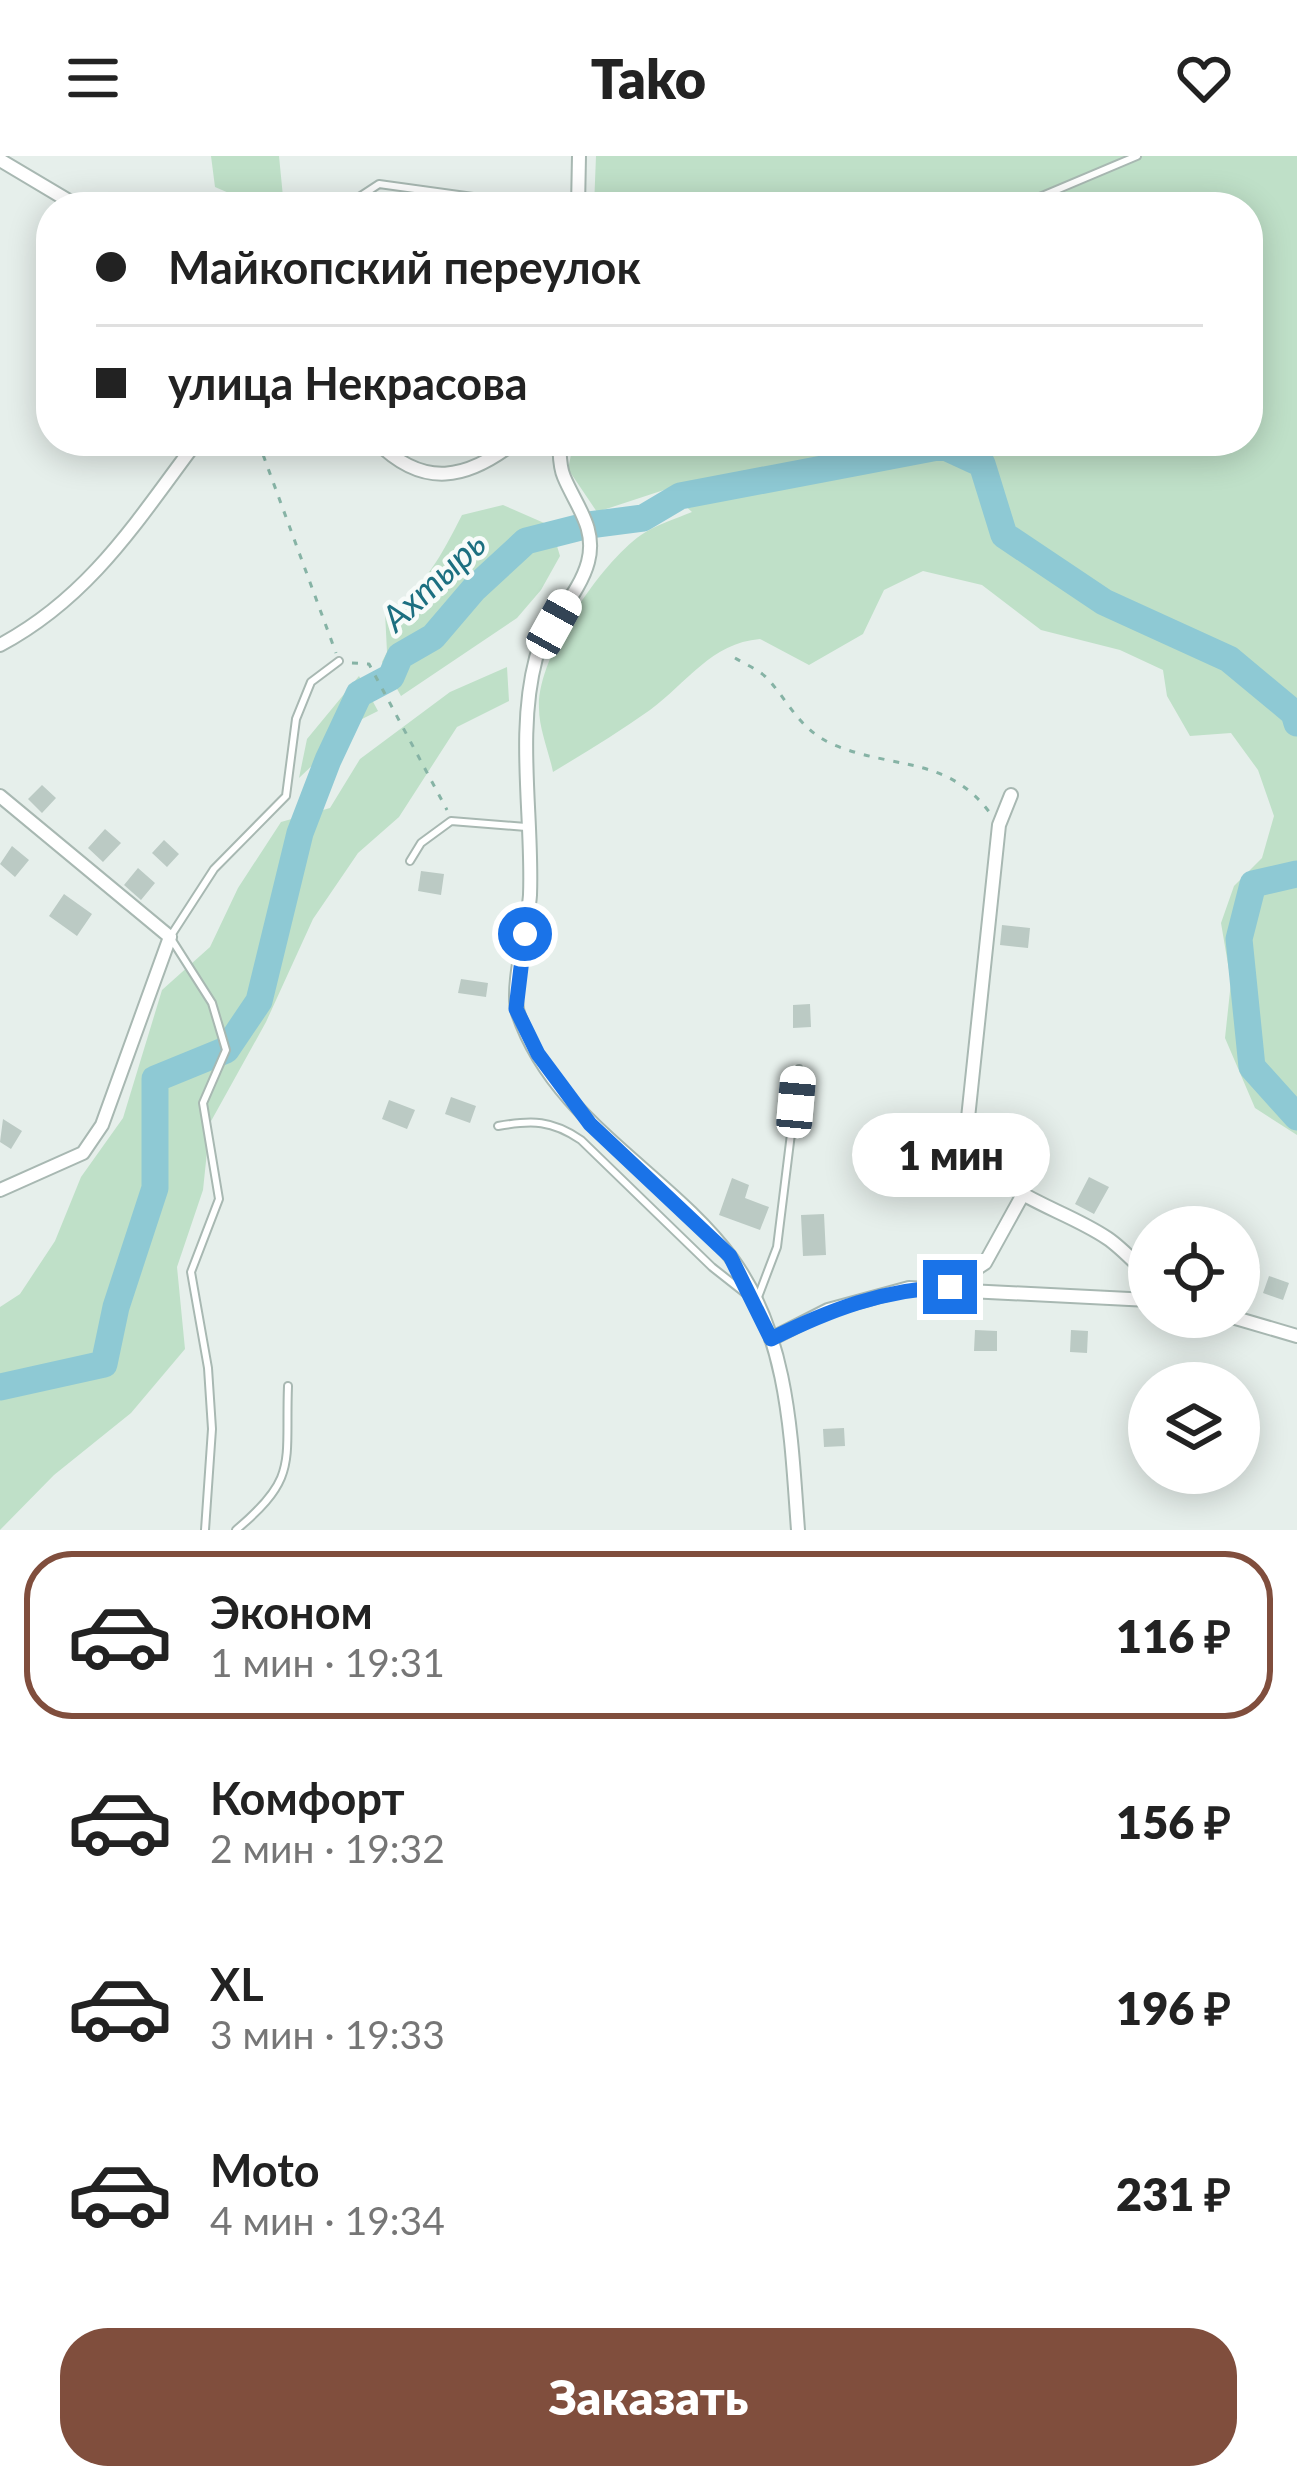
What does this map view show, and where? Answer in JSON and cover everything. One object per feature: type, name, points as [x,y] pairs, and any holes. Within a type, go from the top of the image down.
[{"type":"street","points":[[578,192],[579,156]]},
{"type":"street","points":[[0,160],[54,192]]},
{"type":"street","points":[[0,645],[37,626],[99,572],[186,456]]},
{"type":"street","points":[[397,456],[416,469],[452,477],[497,456]]},
{"type":"street","points":[[560,456],[562,472],[589,525],[588,562],[537,656],[529,709],[530,897],[516,1009],[538,1054],[590,1124],[730,1256],[757,1302],[789,1402],[798,1530]]},
{"type":"street","points":[[1011,795],[999,825],[966,1137],[976,1158],[1022,1196],[1107,1238],[1128,1257]]},
{"type":"street","points":[[0,796],[170,937],[102,1125],[83,1154],[0,1190]]},
{"type":"street","points":[[950,1287],[985,1263],[1022,1196]]},
{"type":"street","points":[[771,1339],[828,1310],[909,1288],[1128,1300]]},
{"type":"street","points":[[1260,1325],[1297,1336]]},
{"type":"lane","points":[[1052,192],[1137,156]]},
{"type":"lane","points":[[367,192],[379,184],[436,192]]},
{"type":"lane","points":[[205,1530],[212,1430],[208,1369],[191,1272],[219,1199],[203,1102],[226,1049],[212,1004],[170,937],[214,869],[286,796],[296,719],[310,682],[339,661]]},
{"type":"lane","points":[[410,861],[422,843],[452,821],[530,827]]},
{"type":"lane","points":[[498,1126],[533,1120],[559,1125],[581,1140],[712,1267],[757,1302],[777,1247],[799,1069]]},
{"type":"lane","points":[[236,1530],[271,1501],[284,1480],[287,1386]]},
{"type":"path","points":[[264,456],[339,661],[369,664],[431,773],[452,821]]},
{"type":"path","points":[[735,658],[765,676],[803,726],[830,743],[944,771],[977,795],[999,825]]},
{"type":"green space","points":[[211,156],[279,156],[283,192],[226,192],[215,187]]},
{"type":"green space","points":[[596,156],[1297,156],[1297,1135],[1255,1108],[1225,1038],[1231,982],[1221,923],[1234,886],[1262,858],[1274,816],[1258,770],[1231,733],[1190,736],[1167,696],[1163,670],[1120,650],[1041,630],[982,585],[923,571],[884,590],[863,634],[809,665],[760,639],[727,648],[650,710],[553,772],[539,708],[541,687],[560,638],[607,567],[641,535],[692,512],[667,489],[597,512],[568,469],[571,456],[1263,456],[1263,192],[595,192]]},
{"type":"green space","points":[[503,505],[551,526],[560,556],[541,590],[517,618],[401,696],[382,662],[387,652],[385,612],[421,582],[462,515]]},
{"type":"green space","points":[[507,667],[509,701],[457,727],[399,817],[358,853],[313,919],[266,1022],[210,1123],[203,1190],[177,1267],[185,1349],[131,1413],[54,1475],[0,1530],[0,1307],[20,1294],[55,1241],[81,1177],[123,1118],[162,990],[210,947],[238,888],[281,822],[330,808],[360,759],[450,692]]},
{"type":"green space","points":[[359,676],[378,711],[360,720],[299,778],[307,739]]},
{"type":"building","points":[[42,785],[56,798],[42,813],[28,799]]},
{"type":"building","points":[[105,829],[121,843],[103,862],[88,848]]},
{"type":"building","points":[[164,840],[179,854],[167,867],[152,853]]},
{"type":"building","points":[[12,846],[29,860],[15,877],[0,864]]},
{"type":"building","points":[[138,868],[155,883],[141,900],[124,885]]},
{"type":"building","points":[[421,871],[444,874],[441,895],[418,891]]},
{"type":"building","points":[[64,894],[92,914],[77,936],[49,916]]},
{"type":"building","points":[[1002,925],[1030,928],[1028,948],[1000,945]]},
{"type":"building","points":[[461,979],[488,983],[486,997],[458,993]]},
{"type":"building","points":[[810,1004],[811,1027],[793,1028],[793,1005]]},
{"type":"building","points":[[451,1097],[476,1106],[470,1123],[445,1114]]},
{"type":"building","points":[[389,1100],[415,1110],[407,1129],[382,1119]]},
{"type":"building","points":[[3,1119],[22,1131],[11,1149],[0,1142]]},
{"type":"building","points":[[1089,1177],[1109,1187],[1094,1214],[1075,1204]]},
{"type":"building","points":[[732,1178],[749,1185],[745,1198],[769,1207],[760,1230],[719,1215]]},
{"type":"building","points":[[824,1214],[826,1255],[803,1256],[801,1215]]},
{"type":"building","points":[[1269,1276],[1289,1283],[1283,1300],[1263,1293]]},
{"type":"building","points":[[975,1330],[997,1331],[997,1351],[974,1351]]},
{"type":"building","points":[[1071,1330],[1088,1331],[1087,1353],[1070,1352]]},
{"type":"building","points":[[844,1428],[845,1446],[824,1447],[823,1429]]},
{"type":"waterway","name":"Ахтырь","points":[[0,1387],[104,1364],[116,1307],[155,1188],[155,1079],[226,1050],[259,1001],[300,833],[359,694],[391,677],[400,656],[433,637],[474,589],[526,541],[643,518],[680,496],[890,456]]},
{"type":"waterway","name":"Ахтырь","points":[[965,456],[982,464],[1004,535],[1104,602],[1229,659],[1294,713],[1297,723]]},
{"type":"waterway","name":"Ахтырь","points":[[1297,874],[1253,884],[1239,939],[1252,1067],[1297,1117]]},
{"type":"route","points":[[525,934],[516,1009],[538,1054],[590,1124],[730,1256],[757,1302],[771,1339],[828,1310],[909,1288],[950,1287]]}]
